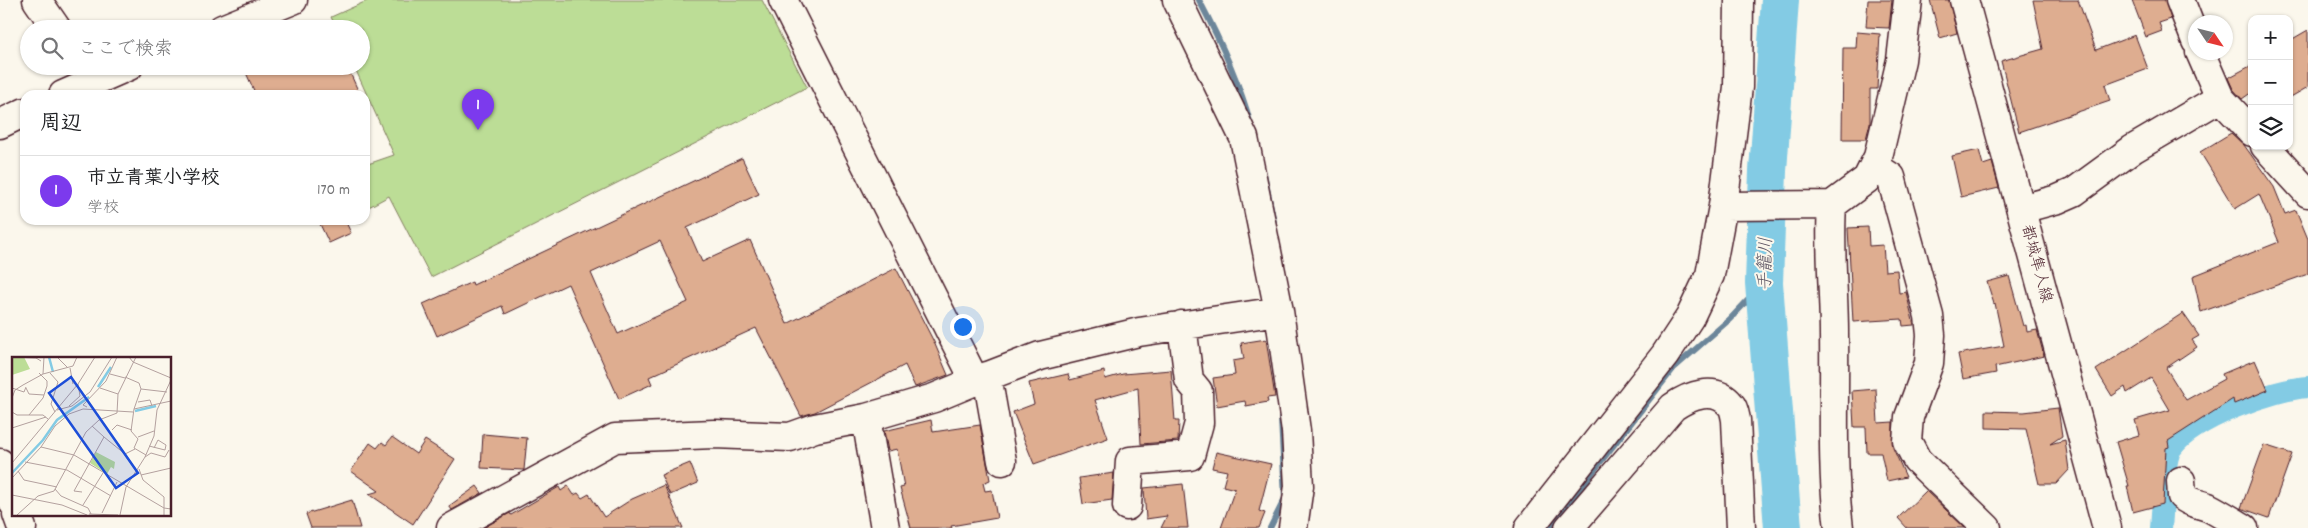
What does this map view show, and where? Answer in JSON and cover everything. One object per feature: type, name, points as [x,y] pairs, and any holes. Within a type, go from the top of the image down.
[{"type":"street","points":[[37,0],[51,20]]},
{"type":"street","points":[[244,20],[293,0]]},
{"type":"street","points":[[783,0],[981,378],[1002,462]]},
{"type":"street","points":[[1177,0],[1244,138],[1279,311],[1296,431],[1299,486],[1294,528]]},
{"type":"street","points":[[1530,528],[1665,355],[1690,317],[1710,275],[1723,206],[1738,87],[1739,0]]},
{"type":"street","points":[[1723,206],[1832,205],[1866,179],[1874,166],[1901,60],[1908,0]]},
{"type":"street","name":"都城隼人線","points":[[1964,0],[2107,528]]},
{"type":"street","points":[[2180,0],[2188,20]]},
{"type":"street","points":[[2203,60],[2220,98],[2248,128]]},
{"type":"street","points":[[69,90],[87,75]]},
{"type":"street","points":[[2021,209],[2058,199],[2074,192],[2133,149],[2220,98]]},
{"type":"street","points":[[0,124],[20,114]]},
{"type":"street","points":[[2269,150],[2308,193]]},
{"type":"street","points":[[1874,166],[1891,177],[1929,316],[1931,335],[1929,363],[1909,417],[1907,441],[1917,460],[1987,528]]},
{"type":"street","points":[[1832,205],[1830,234],[1834,332],[1835,496],[1839,528]]},
{"type":"street","points":[[451,528],[615,438],[714,434],[790,437],[815,428],[866,418],[934,398],[1040,356],[1139,332],[1279,311]]},
{"type":"street","points":[[1127,506],[1130,462],[1190,456],[1199,423],[1198,391],[1189,380],[1182,325]]},
{"type":"street","points":[[1569,528],[1672,407],[1685,398],[1708,394],[1720,397],[1731,405],[1736,420],[1741,528]]},
{"type":"street","points":[[866,418],[885,528]]},
{"type":"street","points":[[0,463],[12,498]]},
{"type":"street","points":[[2181,481],[2182,496],[2192,504],[2205,506],[2244,528]]},
{"type":"street","points":[[18,516],[22,528]]},
{"type":"green space","points":[[369,0],[762,0],[807,87],[431,277],[389,196],[370,206],[370,163],[394,155],[370,102],[370,90],[365,90],[358,75],[370,75],[370,20],[332,20],[331,17]]},
{"type":"building","points":[[1868,0],[1892,0],[1889,28],[1866,27]]},
{"type":"building","points":[[1930,0],[1949,0],[1957,33],[1940,38]]},
{"type":"building","points":[[2033,0],[2078,0],[2096,50],[2135,35],[2148,69],[2105,85],[2110,101],[2019,132],[2001,61],[2043,49]]},
{"type":"building","points":[[2132,0],[2165,0],[2171,19],[2159,23],[2162,31],[2146,37]]},
{"type":"building","points":[[2308,30],[2308,87],[2293,96],[2293,60],[2293,39]]},
{"type":"building","points":[[1857,32],[1880,34],[1877,89],[1870,89],[1870,123],[1866,139],[1842,139],[1843,48],[1856,48]]},
{"type":"building","points":[[2248,67],[2248,95],[2242,99],[2233,89],[2228,78]]},
{"type":"building","points":[[247,75],[351,75],[358,90],[254,90]]},
{"type":"building","points":[[2231,133],[2244,145],[2274,187],[2285,214],[2296,210],[2308,239],[2308,274],[2201,312],[2193,276],[2279,242],[2259,194],[2235,209],[2200,152]]},
{"type":"building","points":[[1979,150],[1983,165],[1992,162],[1999,188],[1961,197],[1952,156]]},
{"type":"building","points":[[742,158],[759,194],[687,228],[702,262],[750,240],[787,324],[896,268],[934,342],[948,375],[915,387],[905,365],[815,412],[801,416],[756,328],[649,377],[652,384],[619,399],[568,284],[505,314],[502,306],[437,336],[423,304],[472,282],[473,285]],"holes":[[[660,241],[688,302],[618,334],[591,273]]]},
{"type":"building","points":[[320,225],[347,225],[351,233],[329,243]]},
{"type":"building","points":[[1868,227],[1869,246],[1883,245],[1885,271],[1897,270],[1899,293],[1906,292],[1914,325],[1903,326],[1902,319],[1853,322],[1848,228]]},
{"type":"building","points":[[2009,276],[2023,326],[2026,325],[2027,332],[2037,330],[2044,356],[1995,367],[1996,373],[1963,379],[1958,354],[2004,346],[1995,303],[1987,282]]},
{"type":"building","points":[[2183,313],[2199,336],[2192,340],[2197,347],[2166,368],[2186,400],[2224,379],[2222,374],[2255,360],[2268,390],[2234,404],[2233,399],[2168,441],[2163,504],[2133,512],[2127,486],[2129,486],[2116,442],[2139,435],[2135,420],[2170,410],[2151,378],[2127,393],[2125,387],[2112,396],[2096,370]]},
{"type":"building","points":[[1266,339],[1275,397],[1267,398],[1268,402],[1246,406],[1245,401],[1217,406],[1213,378],[1235,375],[1233,361],[1244,359],[1241,343]]},
{"type":"building","points":[[1171,370],[1175,421],[1179,421],[1178,441],[1141,444],[1138,388],[1095,400],[1108,438],[1034,464],[1013,412],[1034,404],[1029,383],[1068,374],[1070,380],[1104,371],[1105,379],[1123,374]]},
{"type":"building","points":[[1876,389],[1878,423],[1893,422],[1893,448],[1906,477],[1887,481],[1881,453],[1867,453],[1866,427],[1854,427],[1852,391]]},
{"type":"building","points":[[2058,408],[2062,436],[2050,444],[2065,440],[2069,470],[2056,484],[2039,484],[2026,429],[1986,428],[1986,411],[2024,412]]},
{"type":"building","points":[[931,420],[933,432],[980,425],[990,480],[983,483],[985,491],[992,490],[997,518],[951,526],[952,528],[911,528],[900,488],[904,487],[897,449],[888,451],[884,431]]},
{"type":"building","points":[[483,434],[527,438],[524,470],[481,468]]},
{"type":"building","points":[[392,437],[416,454],[425,440],[455,459],[413,524],[369,494],[379,491],[351,471],[370,443],[377,448],[382,442],[386,445]]},
{"type":"building","points":[[2264,445],[2292,454],[2269,518],[2241,508]]},
{"type":"building","points":[[1216,452],[1271,464],[1259,511],[1265,513],[1259,528],[1221,528],[1235,489],[1223,486],[1227,471],[1212,468]]},
{"type":"building","points":[[690,463],[698,483],[670,495],[661,475]]},
{"type":"building","points":[[1114,473],[1112,500],[1083,504],[1079,478]]},
{"type":"building","points":[[1183,484],[1188,528],[1161,528],[1167,516],[1146,519],[1144,488]]},
{"type":"building","points":[[664,485],[683,528],[483,528],[510,513],[511,515],[559,487],[561,491],[568,486],[574,495],[578,493],[582,498],[589,494],[604,517],[632,499]]},
{"type":"building","points":[[477,486],[482,493],[452,510],[449,506]]},
{"type":"building","points":[[1926,491],[1965,528],[1907,528],[1898,518]]},
{"type":"building","points":[[352,500],[360,528],[311,528],[306,514]]},
{"type":"waterway","points":[[1199,0],[1228,61],[1251,125]]},
{"type":"waterway","name":"手籠川","points":[[1780,0],[1768,171],[1764,283],[1783,528]]},
{"type":"waterway","points":[[1264,173],[1274,222]]},
{"type":"waterway","points":[[1549,528],[1674,368],[1730,319],[1764,283]]},
{"type":"waterway","points":[[2161,528],[2166,464],[2171,449],[2181,438],[2196,427],[2234,407],[2275,393],[2308,387]]},
{"type":"waterway","points":[[1270,528],[1285,498],[1281,418]]},
{"type":"place","name":"市立青葉小学校","points":[[478,130]]}]
